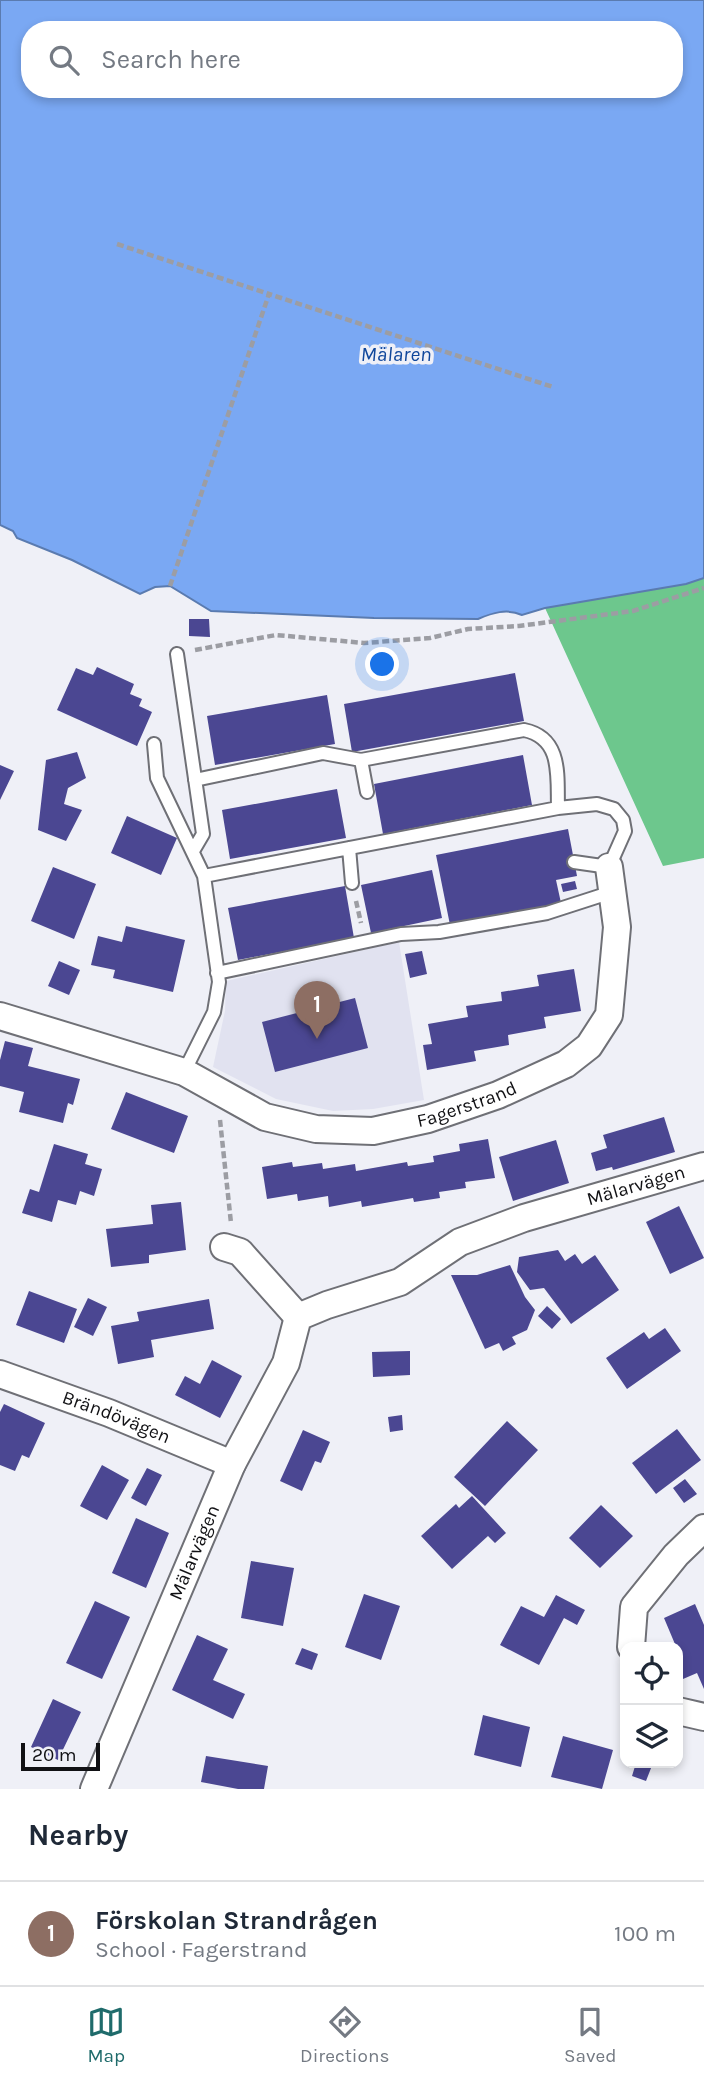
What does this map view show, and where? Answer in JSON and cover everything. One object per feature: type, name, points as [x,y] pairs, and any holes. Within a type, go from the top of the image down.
[{"type":"street","name":"Fagerstrand","points":[[0,1016],[184,1072],[265,1117],[316,1129],[373,1131],[428,1119],[498,1095],[566,1064],[590,1046],[609,1015],[617,927],[610,879]]},
{"type":"street","name":"Mälarvägen","points":[[94,1789],[232,1464],[286,1363],[298,1317],[400,1282],[460,1242],[511,1223],[704,1166]]},
{"type":"street","points":[[224,1247],[240,1252],[298,1317]]},
{"type":"street","name":"Brändövägen","points":[[0,1374],[109,1413],[232,1464]]},
{"type":"street","points":[[632,1642],[635,1607],[676,1555],[704,1528]]},
{"type":"street","points":[[683,1712],[704,1717]]},
{"type":"lane","points":[[177,654],[203,834],[193,851]]},
{"type":"lane","points":[[195,780],[323,753],[361,760],[524,730],[536,732],[548,742],[556,759],[558,808]]},
{"type":"lane","points":[[154,744],[157,778],[204,876],[219,982],[214,1012],[184,1072]]},
{"type":"lane","points":[[361,760],[367,792]]},
{"type":"lane","points":[[204,876],[558,808],[597,804],[614,809],[623,820],[625,831],[610,879],[547,913],[439,932],[401,934],[217,973]]},
{"type":"lane","points":[[349,848],[352,883]]},
{"type":"lane","points":[[574,862],[610,879]]},
{"type":"path","points":[[117,244],[553,387]]},
{"type":"path","points":[[170,586],[269,294]]},
{"type":"path","points":[[177,654],[276,635],[364,643],[430,639],[468,629],[519,626],[633,611],[704,588]]},
{"type":"path","points":[[352,883],[365,941]]},
{"type":"path","points":[[220,1120],[231,1222]]},
{"type":"shaded area","points":[[399,942],[424,1100],[373,1109],[333,1111],[276,1099],[213,1067],[225,1011],[226,981]]},
{"type":"green space","points":[[704,578],[704,858],[663,866],[545,608],[686,584]]},
{"type":"water","name":"Mälaren","points":[[0,0],[704,0],[704,578],[686,584],[545,608],[522,615],[494,613],[478,619],[374,618],[211,611],[170,586],[155,587],[140,594],[72,560],[17,538],[13,531],[0,525]]},
{"type":"building","points":[[189,619],[209,619],[210,637],[189,636]]},
{"type":"building","points":[[97,667],[134,684],[130,694],[142,699],[139,706],[152,712],[137,746],[57,710],[76,668],[93,675]]},
{"type":"building","points":[[515,673],[524,721],[352,752],[344,704]]},
{"type":"building","points":[[327,695],[335,744],[215,765],[207,716]]},
{"type":"building","points":[[77,752],[86,778],[68,788],[64,804],[82,810],[66,841],[38,830],[46,760]]},
{"type":"building","points":[[523,755],[532,805],[383,834],[374,784]]},
{"type":"building","points":[[0,765],[14,771],[0,800]]},
{"type":"building","points":[[337,789],[346,838],[230,859],[222,810]]},
{"type":"building","points":[[127,816],[177,838],[161,875],[111,853]]},
{"type":"building","points":[[568,829],[577,876],[556,880],[561,903],[450,925],[436,855]]},
{"type":"building","points":[[53,867],[96,884],[74,939],[31,921]]},
{"type":"building","points":[[432,870],[442,918],[371,933],[361,885]]},
{"type":"building","points":[[575,881],[577,889],[563,892],[561,884]]},
{"type":"building","points":[[345,886],[354,938],[238,960],[228,908]]},
{"type":"building","points":[[126,926],[185,940],[173,992],[113,978],[115,970],[91,965],[98,936],[122,942]]},
{"type":"building","points":[[422,951],[427,974],[410,978],[405,954]]},
{"type":"building","points":[[59,961],[80,970],[69,995],[48,986]]},
{"type":"building","points":[[574,969],[581,1011],[544,1017],[546,1028],[508,1035],[509,1045],[474,1051],[476,1061],[427,1070],[423,1045],[432,1044],[428,1024],[468,1017],[466,1006],[502,1001],[501,992],[539,986],[537,975]]},
{"type":"building","points":[[355,998],[368,1048],[275,1072],[262,1022]]},
{"type":"building","points":[[5,1041],[33,1048],[28,1066],[80,1079],[73,1105],[68,1103],[63,1123],[19,1112],[24,1092],[0,1086],[0,1060]]},
{"type":"building","points":[[126,1092],[188,1116],[174,1153],[111,1129]]},
{"type":"building","points":[[664,1117],[675,1152],[613,1170],[612,1167],[596,1171],[591,1153],[607,1148],[603,1135]]},
{"type":"building","points":[[488,1139],[495,1178],[465,1182],[466,1188],[439,1192],[440,1198],[414,1202],[413,1198],[362,1207],[361,1201],[329,1207],[328,1196],[298,1201],[297,1194],[267,1199],[262,1167],[292,1162],[293,1167],[322,1163],[323,1169],[355,1164],[356,1171],[407,1162],[408,1166],[434,1162],[433,1156],[460,1151],[459,1144]]},
{"type":"building","points":[[556,1140],[569,1183],[513,1201],[499,1157]]},
{"type":"building","points":[[54,1144],[88,1154],[85,1164],[102,1169],[94,1196],[80,1191],[76,1205],[58,1200],[52,1222],[22,1213],[30,1189],[39,1192]]},
{"type":"building","points":[[181,1202],[186,1250],[149,1255],[149,1263],[111,1267],[106,1229],[153,1224],[151,1205]]},
{"type":"building","points":[[679,1206],[704,1258],[670,1274],[646,1222]]},
{"type":"building","points":[[558,1250],[565,1261],[575,1254],[582,1264],[595,1255],[619,1290],[571,1324],[544,1288],[530,1290],[517,1272],[519,1257]]},
{"type":"building","points":[[510,1265],[525,1297],[535,1310],[527,1330],[512,1337],[516,1344],[503,1351],[499,1343],[485,1349],[451,1275],[477,1275]]},
{"type":"building","points":[[29,1291],[77,1309],[64,1343],[16,1325]]},
{"type":"building","points":[[88,1298],[107,1307],[93,1336],[74,1327]]},
{"type":"building","points":[[209,1299],[214,1329],[151,1340],[154,1357],[118,1364],[111,1326],[139,1321],[137,1312]]},
{"type":"building","points":[[547,1306],[561,1319],[552,1329],[538,1316]]},
{"type":"building","points":[[665,1328],[681,1351],[627,1389],[606,1358],[644,1332],[649,1339]]},
{"type":"building","points":[[410,1351],[410,1375],[373,1377],[372,1352]]},
{"type":"building","points":[[212,1360],[242,1376],[220,1418],[175,1395],[185,1376],[200,1384]]},
{"type":"building","points":[[4,1404],[45,1423],[29,1458],[22,1455],[15,1471],[0,1465],[0,1412]]},
{"type":"building","points":[[402,1415],[403,1430],[390,1432],[388,1417]]},
{"type":"building","points":[[507,1421],[538,1450],[485,1506],[454,1477]]},
{"type":"building","points":[[677,1429],[701,1460],[656,1494],[632,1463]]},
{"type":"building","points":[[303,1430],[330,1442],[321,1463],[315,1461],[302,1491],[280,1481]]},
{"type":"building","points":[[102,1465],[129,1480],[107,1520],[80,1506]]},
{"type":"building","points":[[147,1468],[162,1475],[146,1506],[131,1498]]},
{"type":"building","points":[[685,1479],[697,1494],[684,1503],[673,1488]]},
{"type":"building","points":[[472,1496],[506,1533],[495,1543],[488,1536],[452,1569],[421,1536],[456,1504],[459,1508]]},
{"type":"building","points":[[601,1505],[633,1536],[600,1568],[569,1538]]},
{"type":"building","points":[[136,1518],[169,1533],[146,1588],[112,1573]]},
{"type":"building","points":[[251,1561],[294,1568],[283,1626],[241,1618]]},
{"type":"building","points":[[364,1594],[400,1606],[381,1660],[345,1647]]},
{"type":"building","points":[[556,1595],[585,1610],[577,1625],[564,1618],[539,1665],[500,1645],[521,1606],[544,1617]]},
{"type":"building","points":[[95,1601],[130,1617],[102,1679],[66,1663]]},
{"type":"building","points":[[695,1604],[704,1625],[704,1689],[697,1673],[683,1679],[683,1642],[674,1642],[664,1618]]},
{"type":"building","points":[[197,1635],[228,1649],[213,1680],[245,1694],[233,1719],[172,1690]]},
{"type":"building","points":[[302,1648],[318,1654],[312,1670],[295,1664]]},
{"type":"building","points":[[53,1699],[81,1712],[58,1760],[31,1747]]},
{"type":"building","points":[[483,1715],[530,1727],[521,1767],[474,1755]]},
{"type":"building","points":[[563,1736],[613,1750],[602,1789],[551,1777]]},
{"type":"building","points":[[206,1756],[268,1766],[264,1789],[238,1789],[201,1782]]},
{"type":"building","points":[[634,1768],[651,1768],[646,1781],[632,1776]]},
{"type":"place","name":"Förskolan Strandrågen","points":[[317,1039]]}]
